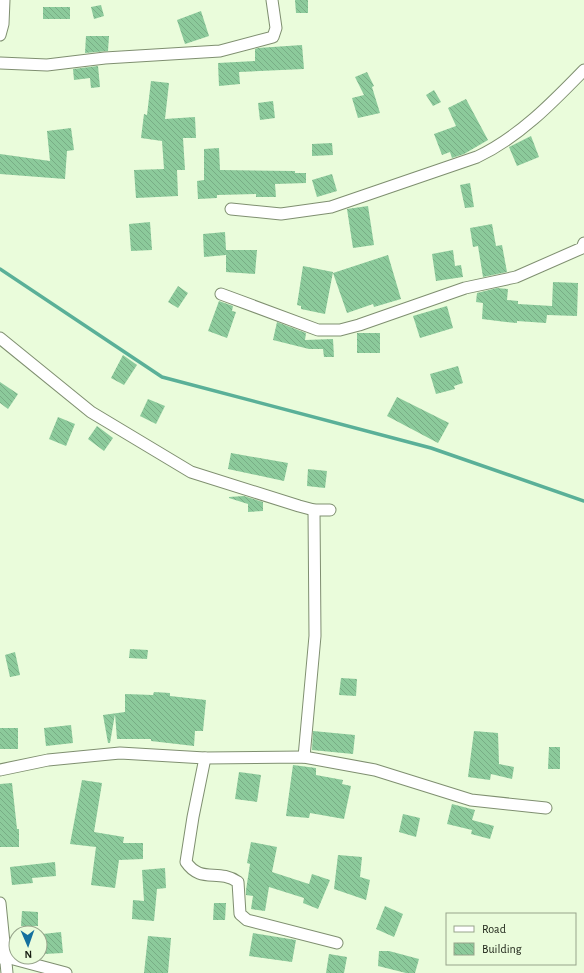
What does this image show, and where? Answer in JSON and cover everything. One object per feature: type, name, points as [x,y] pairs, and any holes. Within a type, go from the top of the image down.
[{"type":"street","points":[[0,35],[3,24],[4,0]]},
{"type":"street","points":[[0,63],[47,65],[105,58],[220,51],[239,47],[273,37],[276,28],[272,0]]},
{"type":"street","points":[[230,209],[281,214],[331,207],[477,157],[496,148],[532,120],[584,70]]},
{"type":"street","points":[[221,294],[318,330],[340,330],[359,325],[465,288],[516,277],[582,248],[584,243]]},
{"type":"street","points":[[0,338],[91,412],[191,472],[314,510],[330,510]]},
{"type":"street","points":[[304,757],[315,636],[314,510]]},
{"type":"street","points":[[0,770],[48,760],[120,753],[205,758],[304,757],[375,770],[471,800],[546,808]]},
{"type":"street","points":[[205,758],[192,817],[186,862],[193,871],[205,875],[229,876],[238,882],[240,914],[247,920],[337,943]]},
{"type":"street","points":[[0,902],[3,958],[7,973]]},
{"type":"street","points":[[3,958],[66,973]]},
{"type":"building","points":[[295,0],[308,0],[308,13],[296,13]]},
{"type":"building","points":[[101,5],[104,16],[94,19],[91,7]]},
{"type":"building","points":[[43,7],[70,7],[70,19],[43,19]]},
{"type":"building","points":[[201,11],[209,36],[185,44],[177,20]]},
{"type":"building","points":[[86,36],[109,36],[108,51],[85,53]]},
{"type":"building","points":[[302,45],[304,69],[239,72],[240,84],[219,86],[218,63],[255,61],[255,49],[258,48]]},
{"type":"building","points":[[98,66],[100,87],[91,88],[90,78],[74,80],[73,69]]},
{"type":"building","points":[[367,72],[374,86],[372,87],[380,113],[358,118],[352,98],[364,95],[355,77]]},
{"type":"building","points":[[151,81],[169,83],[165,119],[195,117],[196,138],[183,138],[185,170],[177,170],[178,196],[136,198],[134,170],[164,169],[162,141],[141,138],[144,114],[147,115]]},
{"type":"building","points":[[434,90],[441,102],[433,106],[426,95]]},
{"type":"building","points":[[466,99],[488,140],[464,154],[452,158],[450,152],[442,155],[434,134],[456,126],[448,108]]},
{"type":"building","points":[[273,101],[275,118],[260,120],[258,103]]},
{"type":"building","points":[[71,128],[74,150],[67,151],[65,179],[0,174],[0,154],[50,161],[47,131]]},
{"type":"building","points":[[531,136],[539,157],[517,166],[509,147]]},
{"type":"building","points":[[332,143],[333,155],[312,156],[312,144]]},
{"type":"building","points":[[219,148],[220,170],[295,171],[295,173],[306,173],[306,183],[275,184],[276,197],[256,197],[256,194],[217,195],[217,198],[198,199],[197,181],[204,180],[204,149]]},
{"type":"building","points":[[332,174],[337,191],[317,197],[312,180]]},
{"type":"building","points":[[470,183],[474,207],[465,208],[460,185]]},
{"type":"building","points":[[368,206],[374,245],[353,248],[347,209]]},
{"type":"building","points":[[150,222],[152,250],[131,251],[129,224]]},
{"type":"building","points":[[492,224],[496,246],[502,245],[507,272],[483,277],[478,246],[473,247],[470,228]]},
{"type":"building","points":[[225,232],[226,250],[257,250],[255,274],[226,272],[226,255],[204,257],[203,234]]},
{"type":"building","points":[[453,250],[455,266],[461,265],[463,277],[436,281],[432,254]]},
{"type":"building","points":[[388,255],[401,299],[374,307],[373,304],[347,313],[333,273]]},
{"type":"building","points":[[303,266],[333,272],[325,314],[301,309],[301,306],[297,305]]},
{"type":"building","points":[[553,282],[578,283],[577,316],[547,315],[546,323],[517,321],[517,323],[482,319],[483,303],[476,302],[477,293],[497,288],[508,289],[507,300],[518,301],[518,304],[552,306]]},
{"type":"building","points":[[178,286],[188,293],[178,308],[168,302]]},
{"type":"building","points":[[219,301],[233,306],[232,311],[236,312],[227,338],[208,331]]},
{"type":"building","points":[[447,306],[453,328],[420,338],[413,316]]},
{"type":"building","points":[[277,322],[306,333],[305,340],[333,339],[334,357],[324,357],[323,349],[309,349],[273,340]]},
{"type":"building","points":[[357,333],[380,333],[380,353],[357,353]]},
{"type":"building","points":[[123,355],[137,365],[124,385],[111,378]]},
{"type":"building","points":[[458,366],[463,383],[454,386],[455,389],[436,394],[430,374]]},
{"type":"building","points":[[0,382],[18,394],[8,409],[0,403]]},
{"type":"building","points":[[397,397],[449,423],[438,443],[387,416]]},
{"type":"building","points":[[148,399],[165,406],[156,424],[140,416]]},
{"type":"building","points":[[58,417],[75,424],[66,446],[49,439]]},
{"type":"building","points":[[97,426],[113,438],[104,451],[88,439]]},
{"type":"building","points":[[231,453],[288,463],[284,481],[228,469]]},
{"type":"building","points":[[308,469],[327,471],[325,488],[307,486]]},
{"type":"building","points":[[244,496],[263,502],[263,511],[248,512],[248,504],[229,498]]},
{"type":"building","points":[[130,649],[148,650],[147,659],[129,658]]},
{"type":"building","points":[[15,652],[20,675],[10,677],[5,655]]},
{"type":"building","points":[[341,678],[357,679],[356,696],[339,695]]},
{"type":"building","points":[[154,692],[170,693],[170,696],[206,700],[203,731],[195,731],[194,746],[151,741],[151,739],[117,739],[115,714],[110,743],[108,743],[103,715],[125,712],[125,694],[153,695]]},
{"type":"building","points":[[71,725],[73,743],[46,746],[44,728]]},
{"type":"building","points":[[0,728],[18,728],[18,749],[0,749]]},
{"type":"building","points":[[313,731],[355,735],[353,754],[312,750]]},
{"type":"building","points":[[474,731],[498,733],[499,764],[514,767],[512,779],[491,774],[490,780],[468,777]]},
{"type":"building","points":[[549,747],[560,747],[560,769],[548,769]]},
{"type":"building","points":[[293,765],[316,768],[316,775],[343,780],[342,784],[351,786],[344,819],[310,813],[309,818],[286,816]]},
{"type":"building","points":[[239,772],[261,775],[257,802],[235,799]]},
{"type":"building","points":[[82,780],[102,783],[94,832],[124,837],[123,843],[143,843],[143,859],[119,860],[115,888],[91,885],[96,847],[70,844]]},
{"type":"building","points":[[12,783],[17,829],[19,829],[19,847],[0,847],[0,784]]},
{"type":"building","points":[[452,804],[475,810],[472,820],[494,826],[490,839],[471,834],[472,830],[447,824]]},
{"type":"building","points":[[403,814],[420,818],[416,837],[399,832]]},
{"type":"building","points":[[251,842],[277,847],[272,872],[309,884],[312,874],[330,880],[318,909],[303,903],[304,898],[269,887],[265,911],[251,909],[253,896],[246,895],[246,890],[250,864],[247,863]]},
{"type":"building","points":[[338,855],[362,857],[360,877],[370,880],[366,900],[334,889]]},
{"type":"building","points":[[55,862],[56,876],[32,878],[33,883],[12,885],[10,867]]},
{"type":"building","points":[[165,868],[166,888],[157,889],[154,921],[132,919],[133,900],[144,901],[142,870]]},
{"type":"building","points":[[214,903],[226,903],[225,920],[213,920]]},
{"type":"building","points":[[385,906],[403,914],[394,937],[376,929]]},
{"type":"building","points":[[22,911],[38,912],[38,925],[21,925]]},
{"type":"building","points":[[61,932],[63,953],[48,954],[48,933]]},
{"type":"building","points":[[253,933],[296,940],[292,962],[249,956]]},
{"type":"building","points":[[148,936],[171,938],[168,973],[144,973]]},
{"type":"building","points":[[379,951],[389,951],[419,959],[415,973],[406,973],[378,966]]},
{"type":"building","points":[[329,954],[347,957],[344,973],[326,973]]},
{"type":"waterway","points":[[0,269],[162,377],[431,448],[584,501]]}]
